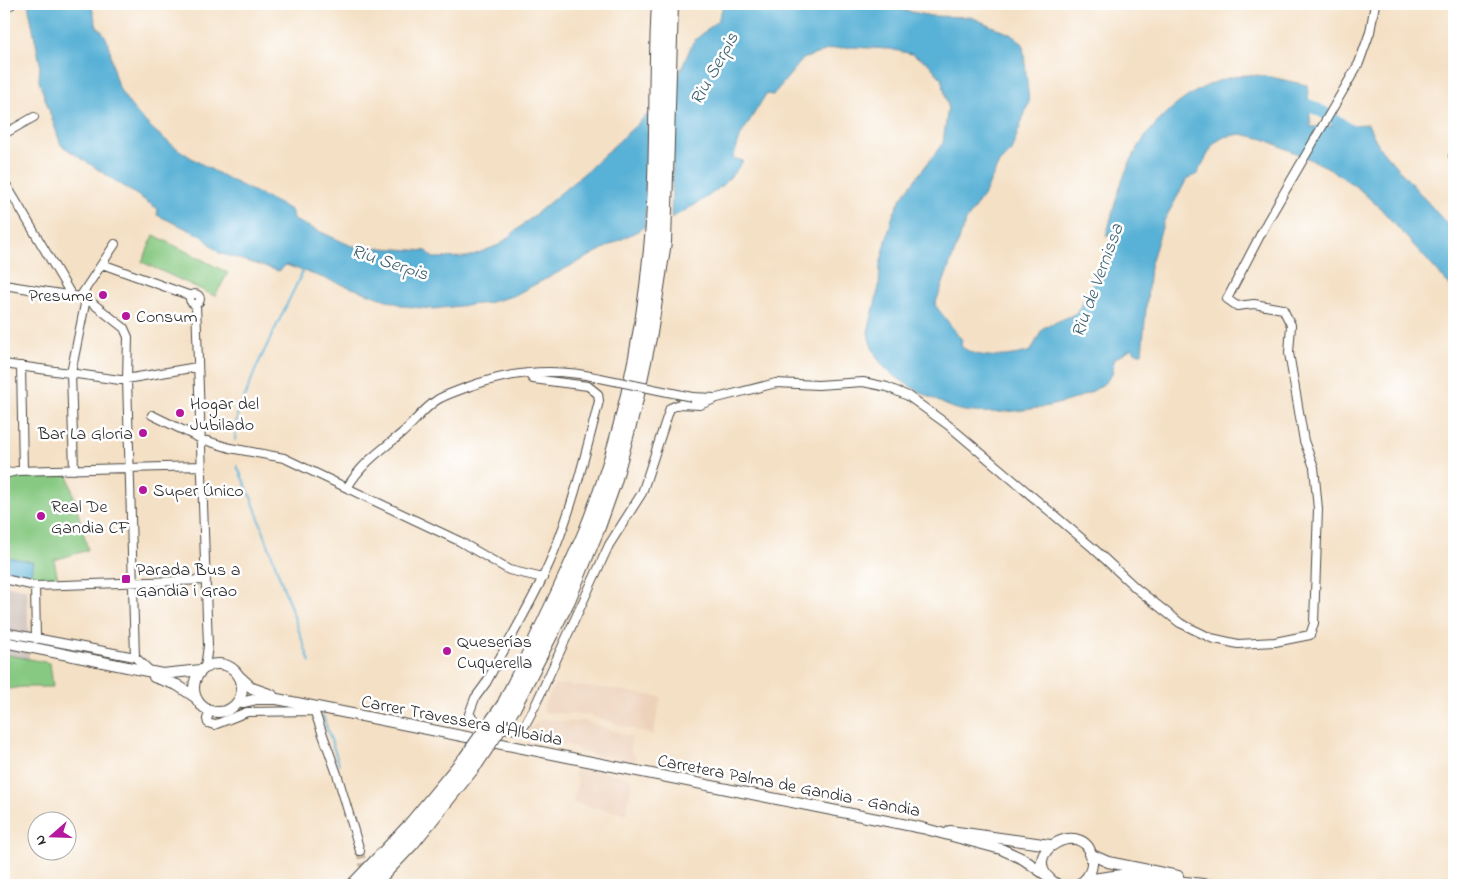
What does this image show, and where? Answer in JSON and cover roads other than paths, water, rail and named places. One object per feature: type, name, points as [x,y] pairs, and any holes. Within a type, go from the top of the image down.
[{"type":"highway","points":[[372,885],[417,837],[508,707],[568,600],[614,482],[631,422],[650,333],[664,242],[660,193],[663,62],[659,4]]},
{"type":"highway","points":[[663,62],[671,4]]},
{"type":"highway","points":[[354,885],[471,761]]},
{"type":"main road","points":[[4,642],[150,671],[175,674],[218,663],[225,664],[237,672],[240,677],[242,692],[236,704],[224,712],[210,711],[204,708],[195,697],[177,685],[160,679],[4,647]]},
{"type":"main road","points":[[195,697],[194,683],[203,668]]},
{"type":"main road","name":"Carrer Travessera d'Albaida","points":[[240,677],[252,688],[272,695],[277,699]]},
{"type":"main road","name":"Carrer Travessera d'Albaida","points":[[236,704],[257,698],[277,699],[314,709],[640,772]]},
{"type":"main road","name":"Carretera Palma de Gandia - Gandia","points":[[640,772],[932,830],[1050,845],[1064,839],[1072,839],[1086,847],[1090,854]]},
{"type":"main road","name":"Carretera Palma de Gandia - Gandia","points":[[932,830],[955,838],[1001,849],[1023,859],[1052,882]]},
{"type":"main road","points":[[1050,845],[1043,860],[1052,882]]},
{"type":"main road","points":[[1081,883],[1092,868],[1090,854]]},
{"type":"main road","points":[[1090,854],[1108,862],[1168,873],[1201,883]]},
{"type":"main road","points":[[1081,883],[1121,875],[1212,885]]},
{"type":"street","points":[[528,373],[533,379],[588,386],[598,394],[599,401],[586,452],[567,513],[542,578],[486,683],[475,698],[469,714],[478,724],[517,730],[524,725],[533,710],[612,540],[642,493],[668,412],[676,405],[700,405],[717,398],[776,383],[818,385],[864,382],[887,387],[908,396],[948,425],[1093,548],[1137,589],[1180,623],[1212,638],[1238,644],[1275,642],[1306,637],[1310,635],[1314,623],[1318,509],[1314,467],[1304,442],[1289,353],[1291,325],[1283,309],[1254,304],[1237,306],[1227,299],[1314,140],[1359,63],[1365,48],[1375,4]]},
{"type":"street","points":[[4,134],[34,117]]},
{"type":"street","points":[[4,181],[79,297],[124,328],[128,338],[127,379],[135,657]]},
{"type":"street","points":[[74,470],[71,373],[79,297],[115,244]]},
{"type":"street","points":[[102,264],[191,296],[192,303],[196,304],[208,646],[203,668]]},
{"type":"street","points":[[4,285],[79,297]]},
{"type":"street","points":[[4,364],[127,379],[197,367]]},
{"type":"street","points":[[21,366],[23,471]]},
{"type":"street","points":[[347,488],[361,468],[403,433],[437,400],[484,381],[528,373],[572,372],[692,397],[717,398]]},
{"type":"street","points":[[152,416],[201,439],[230,448],[284,458],[459,541],[509,570],[542,578]]},
{"type":"street","points":[[4,474],[23,471],[201,466]]},
{"type":"street","points":[[4,579],[35,586],[206,580]]},
{"type":"street","points":[[35,586],[36,639]]},
{"type":"street","points":[[4,632],[135,657],[150,671]]},
{"type":"street","points":[[210,711],[207,719],[208,724],[214,725],[247,712],[314,709],[337,774],[360,852]]},
{"type":"water","name":"Riu Serpis","points":[[28,4],[91,4],[97,27],[106,38],[119,87],[124,97],[147,124],[165,140],[205,166],[291,210],[294,220],[352,246],[427,251],[433,258],[468,257],[499,245],[588,170],[649,113],[645,227],[513,296],[487,303],[432,309],[404,306],[286,265],[279,271],[219,253],[202,236],[157,215],[158,209],[61,145],[39,81],[40,63]]},
{"type":"water","name":"Riu Serpis","points":[[724,4],[778,4],[778,6],[874,4],[931,16],[971,17],[1010,34],[1023,44],[1029,102],[1011,151],[999,163],[986,191],[966,221],[935,305],[962,340],[961,346],[968,351],[985,356],[1005,356],[1031,351],[1043,328],[1077,313],[1089,289],[1107,265],[1115,237],[1106,236],[1118,194],[1125,173],[1145,138],[1170,110],[1185,98],[1202,88],[1237,76],[1255,75],[1307,85],[1311,127],[1368,124],[1379,147],[1454,232],[1454,290],[1381,209],[1358,188],[1327,167],[1264,139],[1241,134],[1224,137],[1214,143],[1197,174],[1187,179],[1164,221],[1150,266],[1142,353],[1136,353],[1132,348],[1113,360],[1113,371],[1104,383],[1088,393],[1067,401],[1019,411],[975,412],[952,408],[910,386],[886,369],[874,352],[868,332],[879,287],[880,265],[892,218],[901,198],[943,143],[948,106],[941,78],[928,63],[912,54],[890,49],[851,47],[830,49],[803,59],[773,95],[766,94],[741,135],[733,158],[743,161],[728,180],[711,194],[671,218],[675,84],[693,42],[718,20]]},
{"type":"water","points":[[8,557],[33,562],[31,574],[6,570]]},
{"type":"waterway","name":"Riu de Vernissa","points":[[1293,101],[1311,106],[1327,114],[1355,136]]},
{"type":"waterway","points":[[235,440],[237,416],[257,366],[304,269]]},
{"type":"waterway","points":[[237,466],[253,502],[310,662]]},
{"type":"waterway","points":[[323,716],[339,764]]},
{"type":"tunnel","points":[[360,851],[365,874]]},
{"type":"place","name":"Presume","points":[[103,295]]},
{"type":"place","name":"Consum","points":[[126,316]]},
{"type":"place","name":"Hogar del Jubilado","points":[[180,413]]},
{"type":"place","name":"Bar La Gloria","points":[[143,433]]},
{"type":"place","name":"Super Único","points":[[143,490]]},
{"type":"place","name":"Real De Gandia CF","points":[[41,516]]},
{"type":"place","name":"Parada Bus a Gandia i Grao","points":[[126,579]]},
{"type":"place","name":"Queserías Cuquerella","points":[[447,651]]}]
